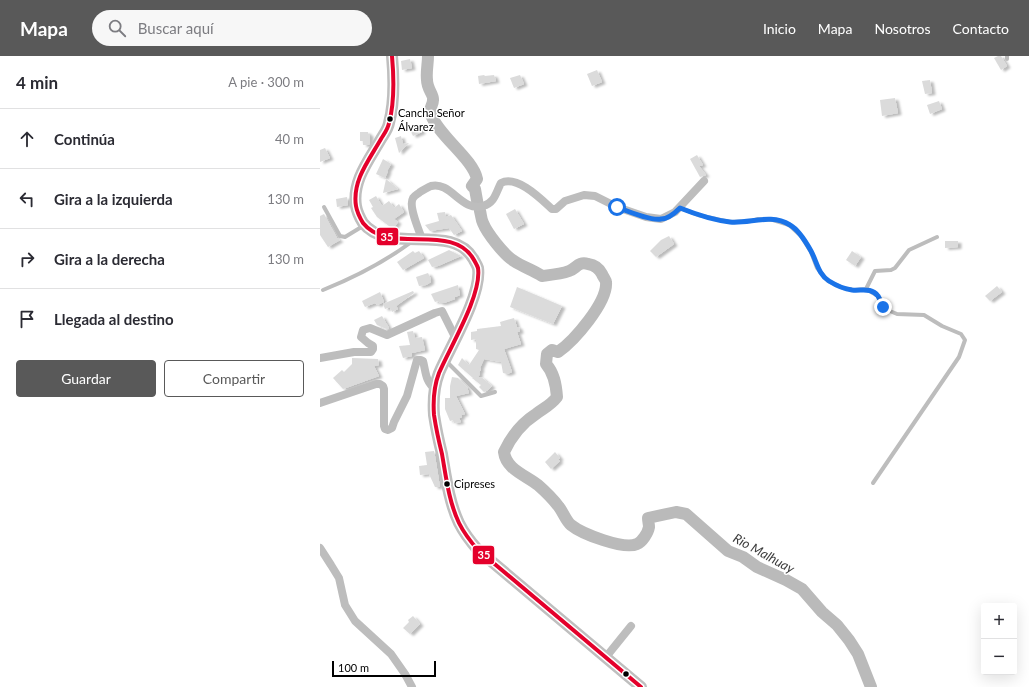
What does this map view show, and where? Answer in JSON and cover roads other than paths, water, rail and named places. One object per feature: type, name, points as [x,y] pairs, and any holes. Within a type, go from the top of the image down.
[{"type":"main road","points":[[392,56],[394,101],[389,124],[358,180],[355,194],[356,207],[358,214],[365,224],[375,233],[390,238],[441,241],[457,245],[469,252],[478,267],[478,282],[472,300],[456,339],[439,374],[435,389],[434,416],[448,489],[458,521],[466,536],[490,560],[640,687]]},
{"type":"street","points":[[418,239],[412,198],[431,186],[439,186],[466,205],[476,207],[490,203],[495,197],[501,183],[505,181],[514,182],[525,187],[552,209],[556,209],[565,201],[584,195],[595,196],[617,207],[639,215],[661,220],[680,208],[704,181]]},
{"type":"street","points":[[320,358],[354,352],[371,352],[373,350],[373,346],[361,337],[363,330],[370,328],[387,335],[442,311],[456,339]]},
{"type":"street","points":[[320,403],[376,384],[380,384],[383,386],[384,390],[384,428],[388,430],[392,428],[407,396],[417,360],[423,361],[427,380],[435,389]]},
{"type":"street","points":[[320,548],[332,564],[339,578],[345,605],[355,621],[390,654],[405,674],[412,687]]},
{"type":"street","points":[[606,657],[631,626]]},
{"type":"lane","points":[[324,207],[340,236],[342,237],[365,224]]},
{"type":"lane","points":[[680,208],[698,215],[730,222],[752,221],[758,219],[773,220],[789,225],[801,236],[811,252],[817,268],[828,281],[843,288],[854,290],[866,289],[878,296],[883,307],[890,311],[897,314],[924,315],[942,326],[961,334],[965,340],[959,357],[873,483]]},
{"type":"lane","points":[[866,289],[875,271],[891,270],[895,268],[909,250],[938,238]]},
{"type":"lane","points":[[323,290],[345,281],[418,239]]},
{"type":"lane","points":[[445,361],[481,396],[494,392]]},
{"type":"waterway","name":"Rio Malhuay","points":[[428,56],[427,83],[433,98],[430,113],[441,131],[474,171],[477,179],[472,186],[475,189],[478,206]]},
{"type":"waterway","name":"Rio Malhuay","points":[[480,211],[483,223],[492,238],[501,249],[517,263],[542,276],[566,272],[585,263],[595,266],[600,270],[606,280],[602,300],[589,320],[565,347],[558,352],[552,350],[547,354],[546,364],[554,379],[557,397],[526,422],[510,441],[504,452],[508,463],[547,493],[571,525],[576,529],[593,537],[613,543],[623,545],[639,543],[643,539],[649,527],[648,518],[676,512],[686,514],[728,551],[743,557],[757,567],[802,589],[822,612],[837,625],[849,640],[858,654],[871,687]]},
{"type":"place","name":"Cancha Señor Álvarez","points":[[390,119]]},
{"type":"place","name":"Cipreses","points":[[447,484]]}]
